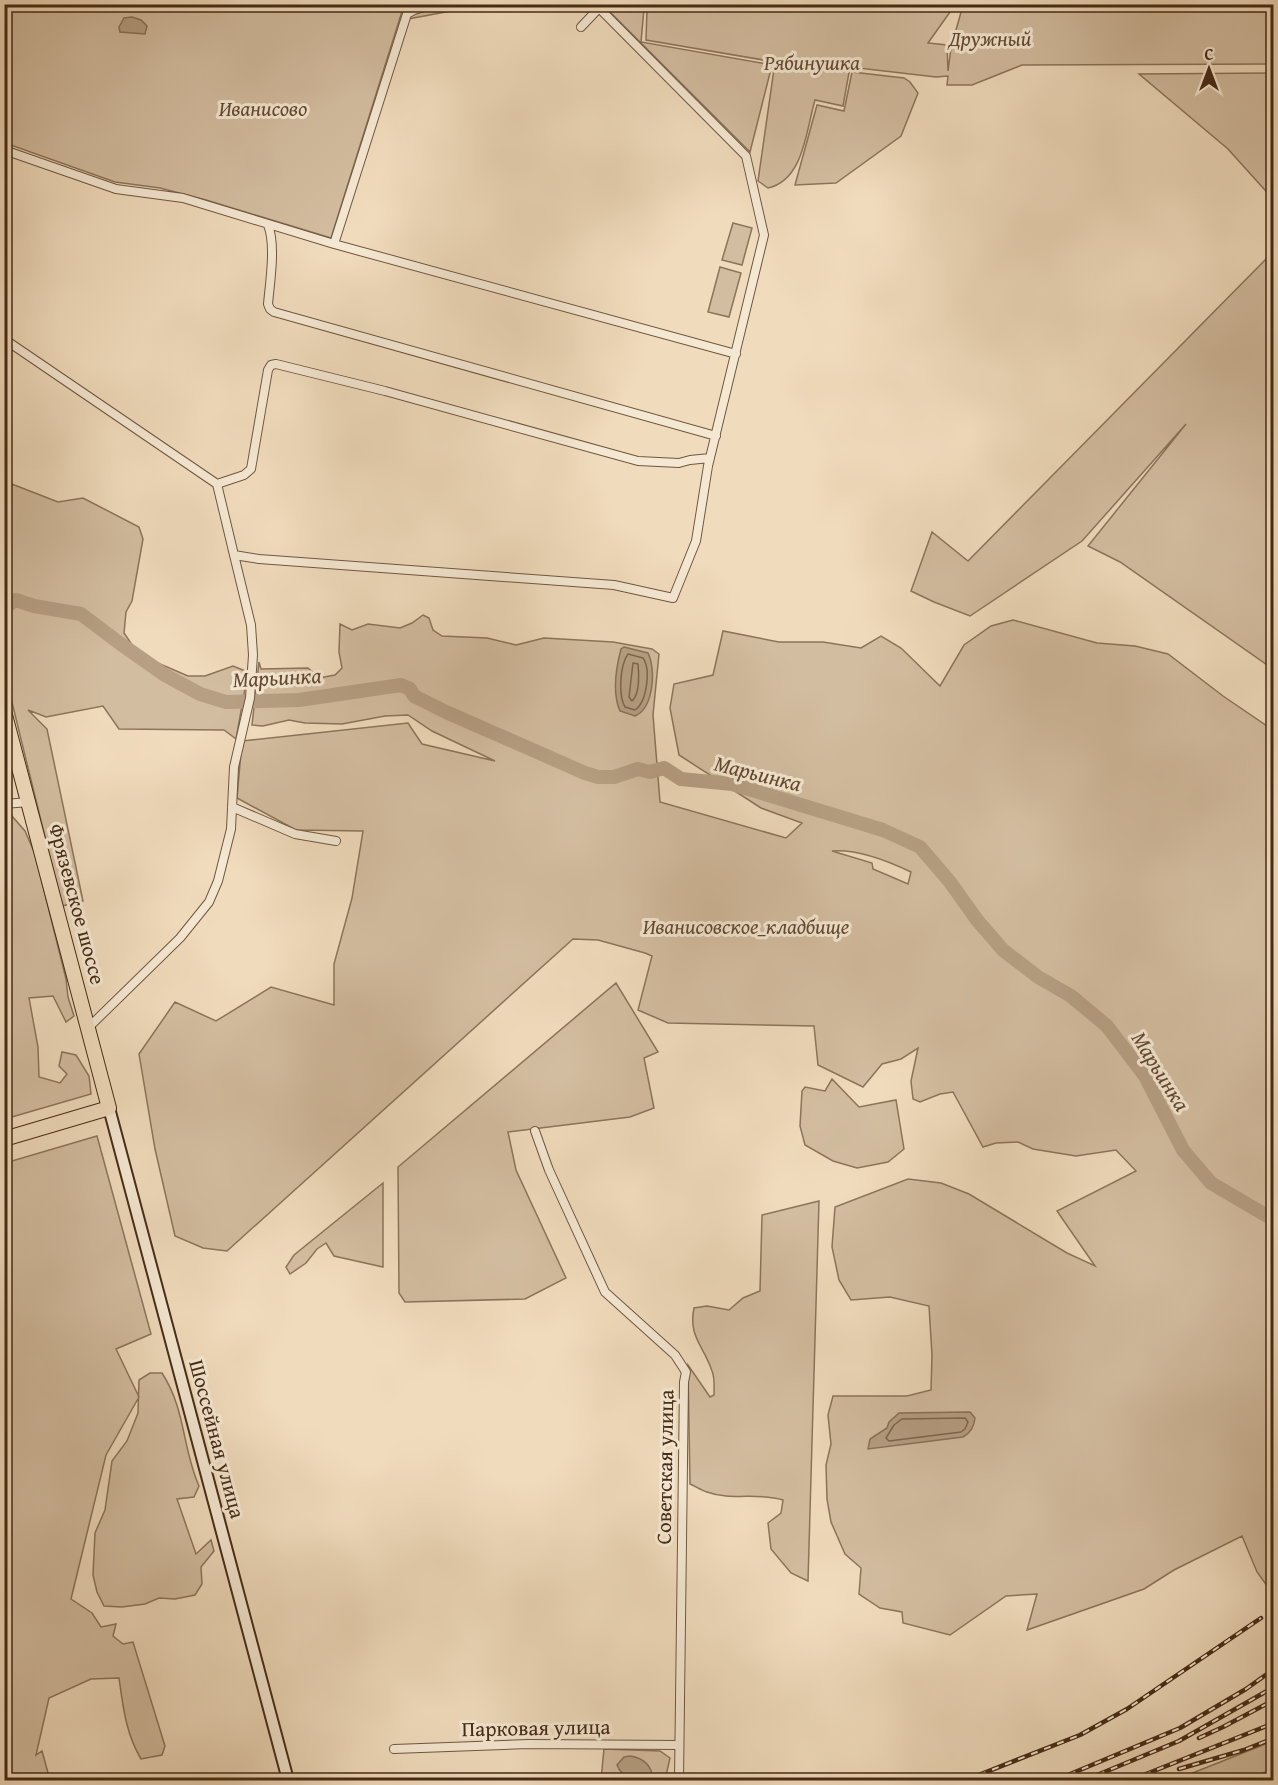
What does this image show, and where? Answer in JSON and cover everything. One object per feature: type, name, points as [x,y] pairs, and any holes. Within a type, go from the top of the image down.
[{"type":"highway","name":"Фрязевское шоссе","points":[[4,711],[109,1108]]},
{"type":"highway","points":[[4,1139],[109,1108]]},
{"type":"street","points":[[334,244],[407,14],[435,4]]},
{"type":"street","points":[[234,555],[259,559],[614,585],[673,598],[696,541],[710,458],[764,235],[746,156],[597,6],[583,27]]},
{"type":"street","points":[[4,150],[116,189],[183,198],[334,244],[736,354]]},
{"type":"street","points":[[268,225],[272,244],[268,304],[274,312],[716,436]]},
{"type":"street","points":[[4,339],[217,484],[251,625],[253,655],[249,702],[234,767],[231,829],[226,857],[209,902],[180,938],[88,1028]]},
{"type":"street","points":[[217,484],[244,475],[251,469],[268,370],[271,365],[276,364],[441,406],[639,461],[679,463],[710,458]]},
{"type":"street","points":[[4,804],[29,802]]},
{"type":"street","points":[[232,807],[295,834],[336,841]]},
{"type":"street","name":"Шоссейная улица","points":[[109,1108],[288,1780]]},
{"type":"street","name":"Советская улица","points":[[535,1131],[549,1170],[605,1292],[675,1355],[686,1372],[684,1382],[679,1780]]},
{"type":"street","name":"Парковая улица","points":[[394,1749],[528,1744],[679,1745]]},
{"type":"street","points":[[1261,1780],[1274,1774]]},
{"type":"green space","name":"Иванисово","points":[[4,5],[404,5],[331,238],[160,188],[115,182],[5,143]]},
{"type":"green space","points":[[411,5],[483,5],[408,19]]},
{"type":"green space","points":[[603,5],[955,5],[928,43],[947,45],[948,71],[951,48],[963,5],[1273,5],[1273,64],[1022,65],[972,85],[947,85],[948,76],[936,77],[850,67],[843,106],[815,100],[806,139],[796,165],[780,183],[768,188],[758,181],[775,62],[646,40],[647,9],[644,9],[641,42],[772,65],[750,152]]},
{"type":"green space","points":[[852,72],[904,78],[910,82],[918,93],[901,136],[836,183],[795,185],[817,105],[844,111]]},
{"type":"green space","points":[[1273,73],[1273,199],[1228,149],[1139,74]]},
{"type":"green space","points":[[733,223],[752,228],[742,265],[722,260]]},
{"type":"green space","points":[[1266,259],[1274,260],[1273,669],[1120,562],[1088,546],[1186,424],[1082,541],[970,616],[911,591],[932,532],[968,561]]},
{"type":"green space","points":[[720,267],[741,273],[729,317],[708,312]]},
{"type":"green space","points":[[4,481],[58,502],[83,498],[139,527],[143,539],[132,601],[126,612],[124,633],[139,655],[188,676],[205,676],[233,666],[248,672],[236,739],[224,730],[119,729],[103,706],[46,717],[28,710],[47,729],[83,901],[62,906],[5,674]]},
{"type":"green space","name":"Иванисовское_кладбище","points":[[423,615],[429,618],[433,630],[442,636],[487,638],[516,645],[544,638],[613,642],[652,649],[659,654],[653,715],[660,802],[786,838],[802,823],[761,808],[679,755],[670,708],[674,684],[713,675],[723,631],[779,642],[823,642],[861,648],[881,636],[901,648],[940,686],[964,645],[991,626],[1013,620],[1097,643],[1135,646],[1168,654],[1273,730],[1273,1594],[1257,1572],[1242,1536],[1174,1570],[1144,1589],[1027,1630],[1037,1594],[1006,1596],[950,1635],[903,1623],[902,1612],[880,1608],[859,1594],[861,1568],[845,1554],[831,1522],[827,1499],[826,1465],[831,1444],[828,1415],[833,1396],[907,1396],[931,1390],[932,1355],[929,1306],[890,1297],[851,1300],[839,1280],[832,1247],[835,1207],[908,1179],[941,1183],[969,1194],[1067,1253],[1095,1266],[1057,1211],[1136,1171],[1116,1150],[1076,1156],[1033,1149],[1018,1142],[996,1143],[983,1147],[953,1092],[940,1094],[920,1102],[913,1099],[911,1081],[918,1048],[901,1059],[882,1064],[863,1087],[818,1065],[814,1026],[668,1023],[638,1010],[652,956],[645,953],[598,940],[573,939],[227,1251],[203,1248],[175,1236],[155,1149],[139,1054],[175,1002],[216,1021],[271,987],[334,1005],[334,964],[352,898],[363,831],[296,830],[237,798],[242,741],[408,723],[422,744],[495,761],[432,731],[408,715],[385,716],[342,724],[289,720],[263,726],[252,725],[259,662],[261,669],[308,668],[319,678],[335,675],[342,668],[339,652],[340,624],[352,630],[368,624],[400,628]],"holes":[[[832,851],[872,857],[911,872],[908,884],[873,869],[872,863]]]},
{"type":"green space","points":[[5,813],[11,815],[25,831],[35,854],[74,1016],[66,1022],[53,996],[29,998],[38,1047],[39,1077],[60,1083],[67,1074],[59,1066],[62,1052],[76,1055],[89,1076],[91,1094],[5,1119]]},
{"type":"green space","points":[[616,983],[658,1052],[644,1058],[654,1108],[630,1117],[508,1132],[516,1170],[566,1278],[525,1299],[405,1302],[399,1293],[398,1167]]},
{"type":"green space","points":[[832,1079],[859,1107],[896,1100],[904,1149],[888,1162],[857,1168],[833,1161],[805,1145],[800,1126],[802,1091],[805,1087],[825,1091]]},
{"type":"green space","points":[[97,1136],[151,1334],[116,1349],[139,1397],[106,1455],[71,1599],[92,1613],[101,1627],[116,1624],[113,1636],[123,1644],[133,1642],[165,1746],[162,1755],[141,1759],[129,1730],[119,1678],[91,1679],[49,1698],[36,1755],[42,1751],[50,1780],[5,1780],[5,1163]]},
{"type":"green space","points":[[383,1183],[383,1267],[334,1256],[326,1243],[317,1249],[306,1263],[290,1274],[286,1267],[294,1255]]},
{"type":"green space","points":[[819,1201],[808,1581],[791,1573],[771,1549],[768,1523],[781,1513],[783,1500],[716,1495],[690,1484],[688,1365],[710,1397],[714,1395],[713,1374],[693,1327],[694,1308],[707,1306],[729,1310],[743,1298],[760,1291],[762,1215]]},
{"type":"green space","points":[[150,1373],[162,1373],[170,1387],[176,1401],[189,1458],[199,1486],[194,1497],[177,1499],[196,1554],[211,1540],[214,1551],[201,1567],[202,1584],[195,1595],[175,1599],[159,1598],[145,1604],[122,1607],[104,1606],[97,1592],[93,1575],[95,1533],[105,1510],[112,1461],[127,1441],[138,1413],[139,1380]]},
{"type":"green space","points":[[1273,1741],[1273,1768],[1249,1780],[1175,1780]]},
{"type":"green space","points":[[604,1749],[660,1751],[670,1758],[665,1780],[601,1780]]},
{"type":"water","points":[[132,17],[141,20],[147,26],[145,34],[120,32],[119,27],[124,18]]},
{"type":"water","points":[[624,647],[648,653],[651,660],[650,697],[641,712],[635,716],[620,711],[616,696],[618,664],[621,649]]},
{"type":"water","points":[[970,1412],[975,1418],[974,1424],[963,1437],[868,1449],[870,1439],[887,1428],[889,1422],[899,1413]]},
{"type":"water","points":[[630,1756],[646,1763],[651,1770],[653,1780],[637,1780],[623,1774],[617,1765],[624,1757]]},
{"type":"waterway","name":"Марьинка","points":[[4,601],[8,605],[16,600],[34,606],[81,614],[165,675],[200,694],[226,702],[299,700],[401,685],[410,689],[414,696],[446,712],[585,773],[598,777],[614,777],[638,769],[650,772],[664,768],[681,779],[732,784],[883,830],[920,847],[1003,950],[1038,977],[1071,996],[1107,1026],[1145,1076],[1183,1150],[1211,1183],[1274,1220]]},
{"type":"railway","points":[[966,1780],[1080,1735],[1127,1709],[1261,1618]]},
{"type":"railway","points":[[1056,1780],[1180,1728],[1246,1689],[1274,1669]]},
{"type":"railway","points":[[1085,1780],[1179,1741],[1274,1687]]},
{"type":"railway","points":[[1199,1738],[1274,1700]]},
{"type":"railway","points":[[1131,1780],[1274,1723]]},
{"type":"railway","points":[[1179,1769],[1244,1750],[1274,1738]]},
{"type":"park label","name":"Дружный","points":[[990,39]]},
{"type":"park label","name":"Рябинушка","points":[[812,63]]}]
